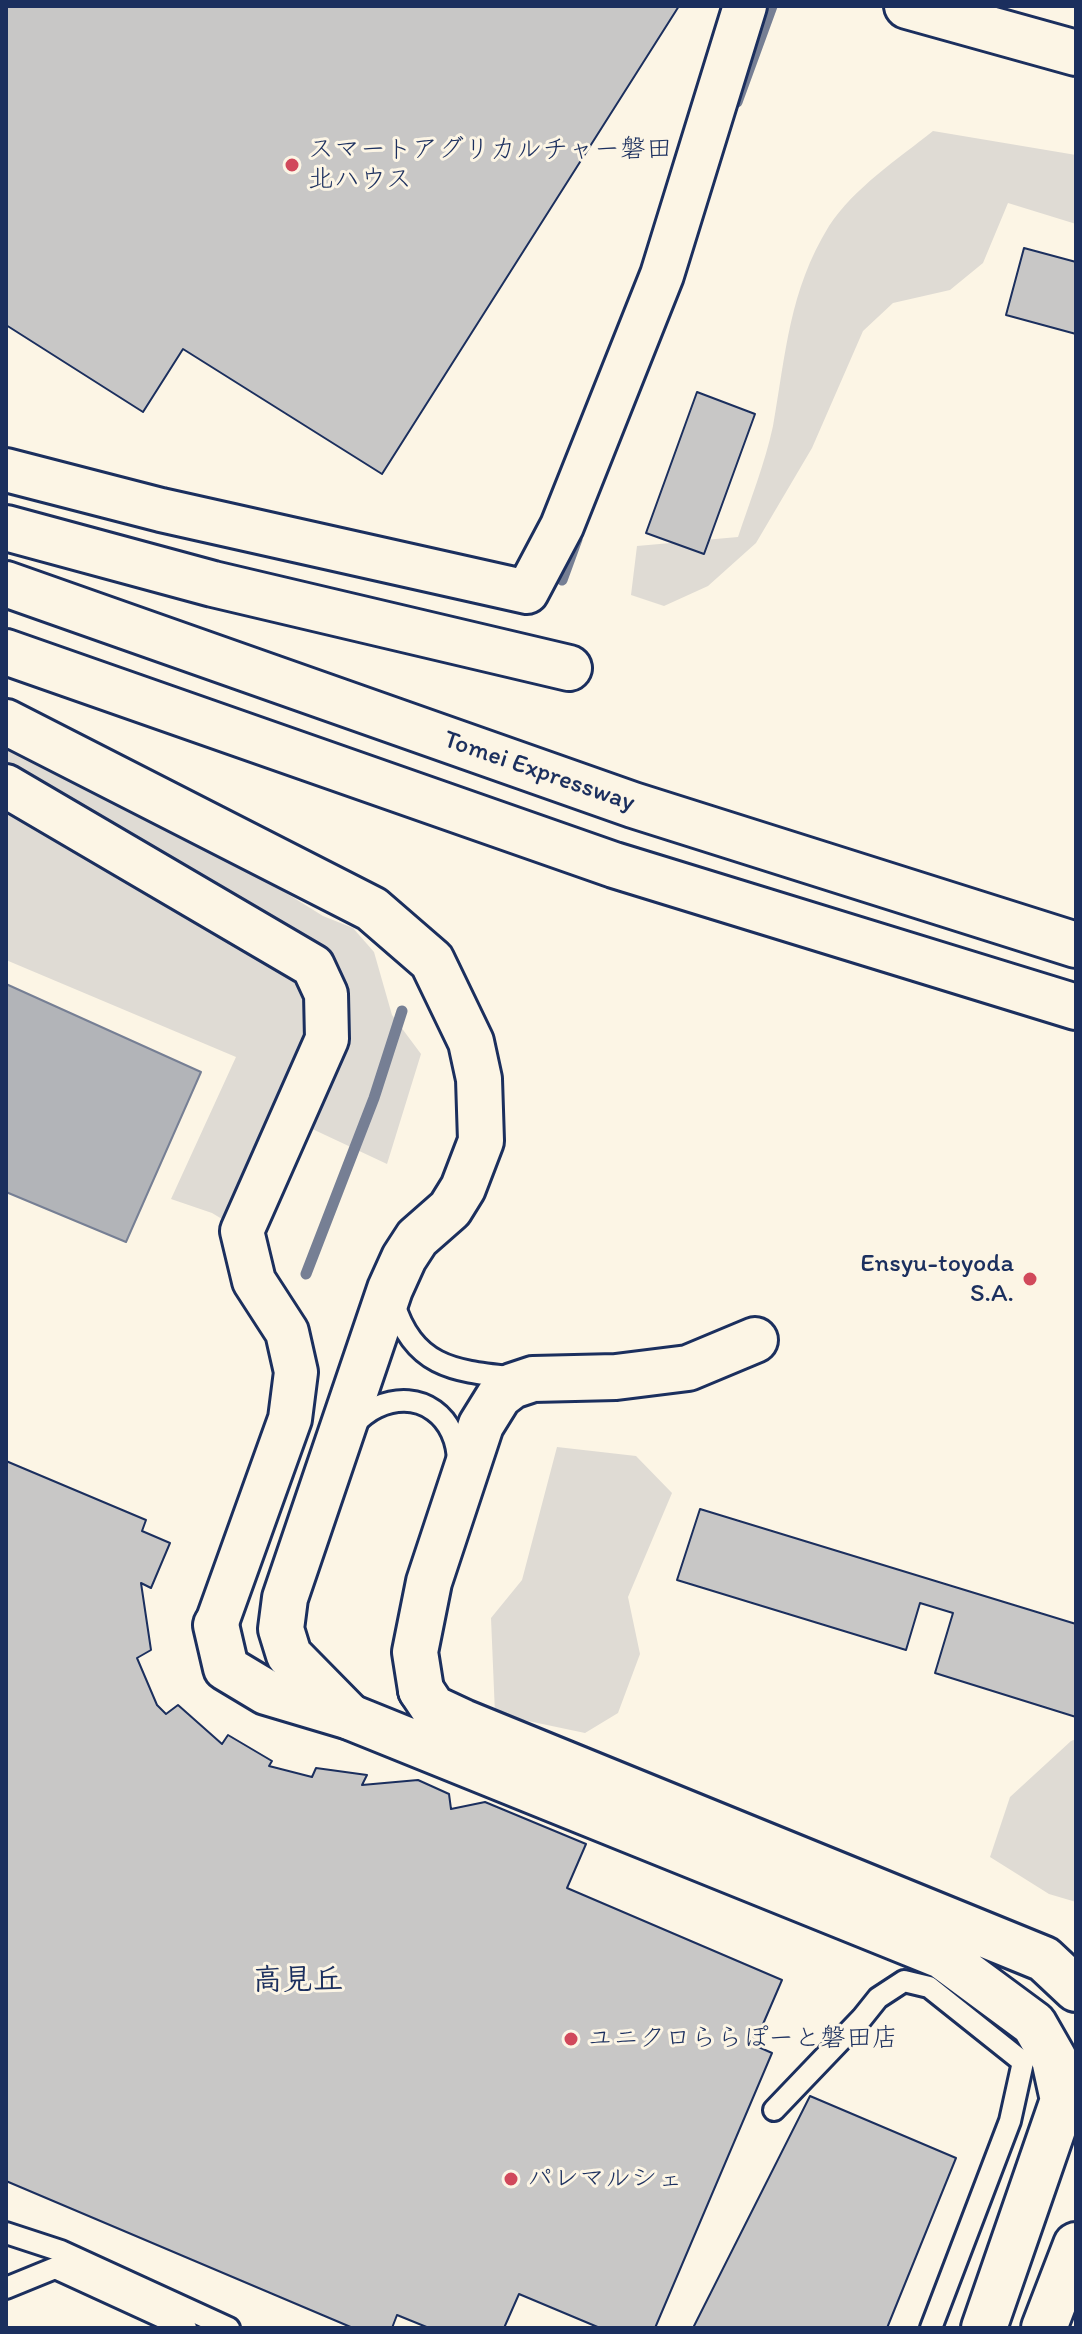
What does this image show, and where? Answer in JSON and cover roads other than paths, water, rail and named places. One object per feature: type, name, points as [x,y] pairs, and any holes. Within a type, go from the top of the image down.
[{"type":"main road","points":[[907,6],[1076,53]]},
{"type":"main road","points":[[6,528],[213,584],[569,668]]},
{"type":"main road","name":"Tomei Expressway","points":[[6,584],[633,805],[1076,945]]},
{"type":"main road","points":[[6,652],[614,865],[1076,1007]]},
{"type":"main road","points":[[6,722],[372,909],[432,961],[471,1042],[479,1079],[481,1141],[463,1188],[450,1209],[417,1238],[390,1289],[285,1598],[281,1629],[289,1655],[350,1717]]},
{"type":"main road","points":[[755,1340],[688,1368],[616,1377],[533,1379],[512,1386],[499,1396],[489,1409],[457,1489],[419,1622],[415,1652],[421,1690],[433,1708],[463,1722],[1044,1959],[1076,1989]]},
{"type":"main road","points":[[216,1625],[226,1668],[266,1692],[350,1717],[942,1956],[1034,2024],[1054,2059],[1063,2100],[984,2328]]},
{"type":"main road","points":[[1044,2328],[1076,2245]]},
{"type":"street","points":[[6,470],[161,510],[527,592],[562,526],[662,275],[745,6]]},
{"type":"street","points":[[6,786],[313,966],[326,994],[327,1039],[242,1231],[254,1281],[287,1332],[296,1372],[290,1419],[216,1625]]},
{"type":"lane","points":[[390,1289],[400,1323],[410,1340],[425,1355],[446,1368],[533,1379]]},
{"type":"lane","points":[[340,1436],[376,1407],[412,1401],[429,1407],[443,1417],[455,1435],[457,1489]]},
{"type":"lane","points":[[774,2110],[878,1998],[904,1981],[929,1987],[1023,2062],[1010,2121],[931,2328]]},
{"type":"lane","points":[[6,2233],[61,2251],[229,2328]]},
{"type":"lane","points":[[6,2288],[55,2268],[186,2328]]},
{"type":"waterway","points":[[737,102],[772,6]]},
{"type":"waterway","points":[[562,580],[577,539]]},
{"type":"waterway","points":[[306,1274],[374,1098],[402,1011]]},
{"type":"place","name":"スマートアグリカルチャー磐田 北ハウス","points":[[292,165]]},
{"type":"place","name":"Ensyu-toyoda S.A.","points":[[1030,1279]]},
{"type":"place","name":"ユニクロららぽーと磐田店","points":[[571,2039]]},
{"type":"place","name":"パレマルシェ","points":[[511,2179]]},
{"type":"district","name":"高見丘","points":[[298,1981]]}]
